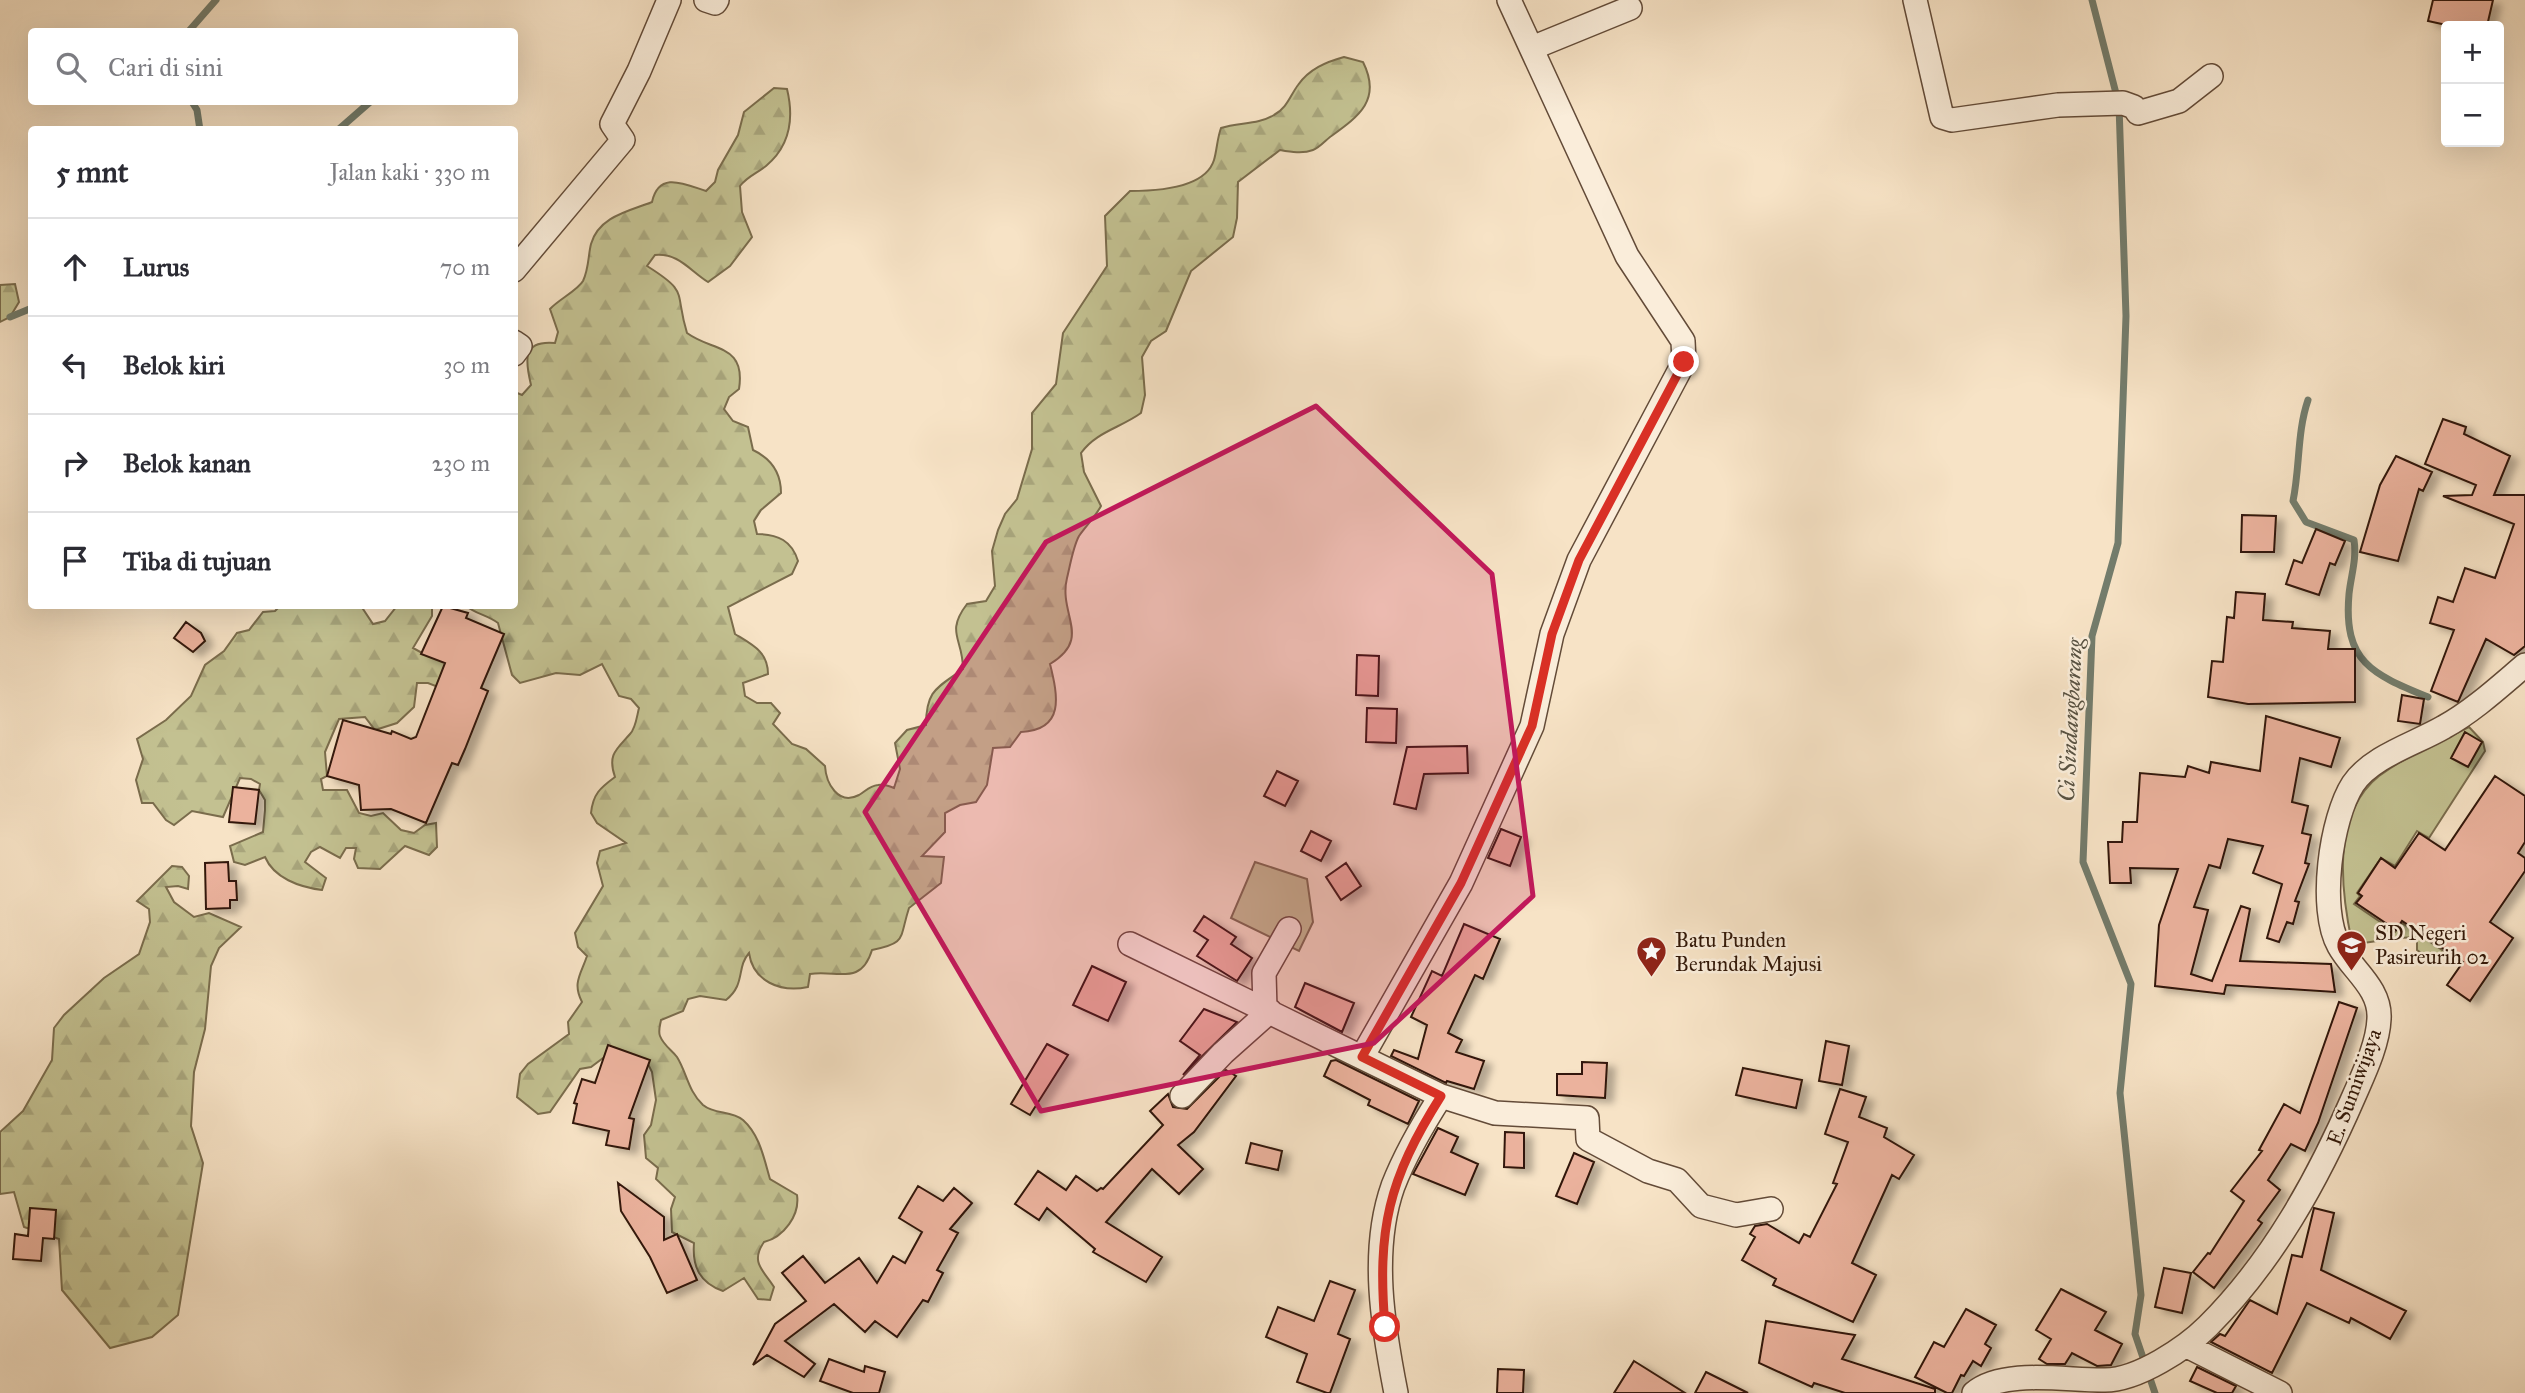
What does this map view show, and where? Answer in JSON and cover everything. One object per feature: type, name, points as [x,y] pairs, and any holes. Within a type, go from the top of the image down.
[{"type":"street","points":[[518,265],[624,140],[612,124],[639,71],[669,0]]},
{"type":"street","points":[[706,0],[715,3],[717,0]]},
{"type":"street","points":[[1362,1057],[1461,883],[1532,726],[1552,634],[1579,560],[1684,362],[1683,341],[1627,256],[1509,0]]},
{"type":"street","points":[[1915,0],[1942,117],[1960,119],[2048,105],[2123,103],[2134,107],[2138,113],[2170,104],[2191,93],[2211,76]]},
{"type":"street","points":[[1532,48],[1630,8]]},
{"type":"street","name":"E. Sumiwijaya","points":[[1974,1393],[1988,1384],[2008,1379],[2105,1380],[2141,1369],[2181,1349],[2257,1270],[2288,1225],[2329,1155],[2366,1069],[2379,1020],[2378,1001],[2338,944],[2330,904],[2334,836],[2346,795],[2356,780],[2377,762],[2446,726],[2525,666]]},
{"type":"street","points":[[1182,1096],[1267,1010],[1264,973],[1289,929]]},
{"type":"street","points":[[1130,944],[1441,1096],[1495,1113],[1587,1118],[1588,1139],[1648,1171],[1677,1180],[1701,1206],[1736,1215],[1771,1209]]},
{"type":"street","points":[[1396,1393],[1381,1271],[1385,1221],[1393,1186],[1441,1096]]},
{"type":"street","points":[[2181,1349],[2280,1393]]},
{"type":"highlighted area","points":[[1316,406],[1492,574],[1533,896],[1374,1043],[1041,1111],[865,812],[1046,542]]},
{"type":"green space","points":[[1344,57],[1363,62],[1370,87],[1364,106],[1350,122],[1317,148],[1301,152],[1280,150],[1238,182],[1237,218],[1233,237],[1191,271],[1166,331],[1151,341],[1142,357],[1145,395],[1141,413],[1101,435],[1081,453],[1084,472],[1101,506],[1079,536],[1067,578],[1065,591],[1072,635],[1070,645],[1050,664],[1055,688],[1055,709],[1052,718],[1045,725],[1021,732],[1010,747],[993,748],[987,785],[976,802],[960,805],[945,813],[945,832],[922,856],[944,857],[941,883],[909,908],[900,938],[891,945],[872,950],[862,968],[855,972],[810,974],[808,987],[788,988],[762,978],[749,953],[739,982],[726,1000],[700,996],[688,999],[683,1011],[661,1020],[660,1036],[677,1057],[698,1100],[708,1108],[743,1120],[757,1140],[770,1179],[797,1195],[796,1210],[789,1224],[778,1235],[764,1242],[758,1255],[762,1271],[774,1287],[770,1300],[758,1299],[744,1278],[723,1291],[715,1288],[703,1279],[696,1267],[694,1243],[672,1232],[671,1209],[675,1197],[656,1179],[658,1168],[646,1158],[644,1135],[651,1125],[656,1100],[652,1072],[647,1062],[611,1052],[591,1067],[580,1069],[550,1112],[538,1114],[517,1097],[520,1074],[528,1064],[569,1034],[568,1022],[582,1002],[578,984],[587,956],[578,947],[575,933],[603,886],[597,863],[600,851],[626,843],[597,823],[591,813],[592,806],[598,792],[615,777],[613,757],[634,728],[639,708],[631,699],[619,696],[602,664],[580,675],[556,673],[520,683],[512,675],[498,623],[471,609],[518,609],[518,393],[522,395],[531,385],[527,360],[531,348],[544,343],[555,343],[558,332],[550,309],[583,281],[591,244],[601,227],[616,216],[652,202],[655,192],[666,183],[681,183],[706,191],[715,182],[718,170],[738,135],[744,112],[774,88],[787,89],[790,121],[785,140],[774,158],[740,186],[742,212],[752,237],[730,266],[708,282],[671,257],[655,255],[647,266],[675,288],[687,333],[725,351],[737,364],[740,374],[739,389],[729,397],[724,409],[733,421],[748,427],[753,450],[770,462],[781,486],[781,493],[761,510],[754,521],[757,534],[771,535],[783,540],[792,548],[798,561],[792,574],[728,607],[735,634],[758,650],[767,666],[768,674],[743,683],[745,696],[757,703],[771,703],[780,713],[773,724],[792,744],[806,749],[825,766],[831,786],[839,795],[852,798],[878,785],[894,788],[900,769],[895,743],[907,730],[926,725],[931,697],[946,681],[963,669],[957,622],[967,604],[986,601],[995,586],[992,551],[1005,514],[1017,499],[1032,449],[1032,413],[1056,384],[1063,333],[1107,266],[1105,216],[1130,191],[1177,186],[1200,177],[1209,170],[1214,160],[1221,128],[1274,115],[1285,105],[1307,75],[1324,64]]},
{"type":"green space","points":[[15,284],[19,302],[10,317],[0,322],[0,285]]},
{"type":"green space","points":[[363,609],[373,624],[385,621],[395,609],[432,609],[432,616],[413,648],[424,654],[448,657],[438,687],[417,683],[414,707],[397,723],[375,730],[365,717],[339,719],[325,752],[327,776],[321,779],[323,790],[347,790],[359,813],[371,816],[383,813],[401,830],[414,833],[425,825],[436,823],[437,847],[429,855],[405,846],[380,869],[358,868],[354,859],[356,848],[346,848],[340,858],[320,847],[311,852],[305,862],[326,878],[322,890],[313,889],[281,876],[274,871],[265,857],[245,865],[234,862],[230,846],[263,832],[265,800],[259,790],[260,784],[251,779],[240,778],[223,817],[192,811],[174,825],[166,820],[153,803],[142,803],[136,780],[143,759],[137,739],[166,720],[191,696],[205,665],[224,651],[237,633],[249,630],[263,612]]},
{"type":"green space","points":[[2469,727],[2483,742],[2485,751],[2429,838],[2417,831],[2395,866],[2381,858],[2357,893],[2360,896],[2354,904],[2395,932],[2402,923],[2445,952],[2437,964],[2417,950],[2417,938],[2352,943],[2345,900],[2343,854],[2353,811],[2364,792],[2379,776],[2411,756]]},
{"type":"green space","points":[[1255,862],[1307,879],[1313,922],[1299,951],[1231,918]]},
{"type":"green space","points":[[172,866],[182,867],[189,876],[188,889],[166,887],[174,902],[194,917],[209,913],[241,927],[219,948],[211,966],[205,1029],[194,1072],[191,1126],[203,1163],[178,1315],[152,1337],[110,1348],[62,1290],[59,1239],[24,1227],[14,1192],[0,1194],[0,1132],[23,1111],[52,1060],[54,1028],[64,1015],[104,978],[139,954],[150,922],[149,909],[137,901]]},
{"type":"building","points":[[2433,0],[2493,0],[2488,21],[2441,21],[2441,24],[2428,21]]},
{"type":"building","points":[[2443,419],[2466,427],[2464,434],[2510,456],[2494,495],[2525,495],[2525,646],[2514,655],[2486,639],[2458,702],[2431,691],[2454,630],[2430,623],[2438,597],[2453,602],[2465,568],[2495,578],[2514,524],[2443,496],[2472,495],[2476,485],[2425,464]]},
{"type":"building","points":[[2396,456],[2432,472],[2423,491],[2419,489],[2398,561],[2360,552],[2380,485]]},
{"type":"building","points":[[2242,515],[2276,516],[2274,552],[2241,552]]},
{"type":"building","points":[[2316,529],[2345,541],[2335,565],[2330,563],[2319,595],[2286,584],[2294,560],[2302,563]]},
{"type":"building","points":[[2236,592],[2265,594],[2263,620],[2293,622],[2292,628],[2330,631],[2328,649],[2355,649],[2355,702],[2248,704],[2208,697],[2212,661],[2223,662],[2227,617],[2234,618]]},
{"type":"building","points":[[442,609],[468,613],[466,618],[504,634],[481,688],[488,691],[465,749],[458,765],[452,763],[426,823],[391,809],[361,810],[359,785],[327,776],[343,720],[391,734],[392,731],[411,739],[416,737],[445,663],[421,654]]},
{"type":"building","points":[[186,622],[201,633],[205,641],[193,652],[174,638]]},
{"type":"building","points":[[1357,655],[1379,656],[1378,696],[1356,695]]},
{"type":"building","points":[[2402,695],[2424,699],[2420,724],[2398,721]]},
{"type":"building","points":[[1367,708],[1397,709],[1396,743],[1366,742]]},
{"type":"building","points":[[2266,716],[2340,738],[2331,767],[2300,758],[2292,802],[2308,806],[2302,833],[2311,835],[2305,863],[2309,864],[2295,901],[2299,902],[2293,924],[2287,922],[2279,942],[2267,938],[2282,884],[2253,873],[2263,846],[2228,839],[2220,868],[2209,865],[2194,907],[2208,910],[2191,974],[2212,981],[2241,906],[2250,909],[2240,961],[2331,964],[2335,992],[2226,985],[2224,994],[2155,986],[2159,925],[2178,869],[2130,868],[2131,883],[2110,883],[2108,842],[2122,842],[2123,822],[2137,822],[2140,773],[2185,777],[2188,766],[2209,773],[2211,762],[2260,771]]},
{"type":"building","points":[[2465,732],[2482,742],[2468,767],[2451,758]]},
{"type":"building","points":[[1467,746],[1468,773],[1424,774],[1416,809],[1394,804],[1407,747]]},
{"type":"building","points":[[1277,771],[1298,781],[1285,806],[1264,796]]},
{"type":"building","points":[[2495,776],[2525,796],[2525,842],[2518,853],[2525,858],[2525,871],[2490,922],[2513,938],[2470,1001],[2447,985],[2463,962],[2402,921],[2396,930],[2356,903],[2362,896],[2358,893],[2381,858],[2395,868],[2419,833],[2445,850]]},
{"type":"building","points":[[233,787],[259,790],[255,824],[229,822]]},
{"type":"building","points":[[1501,829],[1521,837],[1510,866],[1488,858]]},
{"type":"building","points":[[1311,831],[1331,841],[1321,861],[1301,851]]},
{"type":"building","points":[[228,862],[229,881],[236,881],[237,900],[230,900],[230,908],[206,909],[205,863]]},
{"type":"building","points":[[1346,863],[1361,886],[1341,900],[1326,877]]},
{"type":"building","points":[[1204,916],[1236,937],[1231,944],[1252,958],[1237,981],[1197,956],[1208,940],[1194,931]]},
{"type":"building","points":[[1464,924],[1500,939],[1483,979],[1475,975],[1448,1033],[1462,1040],[1456,1052],[1484,1061],[1474,1089],[1447,1081],[1446,1083],[1391,1056],[1394,1050],[1418,1059],[1427,1025],[1411,1017],[1432,971],[1442,976]]},
{"type":"building","points":[[1092,966],[1126,982],[1108,1021],[1073,1005]]},
{"type":"building","points":[[1305,983],[1354,1003],[1342,1032],[1295,1007]]},
{"type":"building","points":[[2339,1002],[2357,1008],[2318,1123],[2305,1151],[2291,1144],[2268,1180],[2280,1190],[2258,1220],[2262,1223],[2214,1288],[2193,1272],[2208,1253],[2210,1254],[2244,1201],[2231,1191],[2262,1151],[2259,1150],[2284,1104],[2300,1113]]},
{"type":"building","points":[[1204,1009],[1237,1022],[1183,1075],[1200,1055],[1180,1041]]},
{"type":"building","points":[[1826,1041],[1849,1046],[1842,1085],[1819,1081]]},
{"type":"building","points":[[1047,1044],[1068,1055],[1030,1115],[1011,1104]]},
{"type":"building","points":[[608,1045],[650,1060],[629,1118],[634,1119],[629,1149],[606,1145],[609,1131],[573,1123],[577,1104],[574,1103],[582,1079],[595,1083]]},
{"type":"building","points":[[1336,1060],[1419,1101],[1408,1124],[1368,1105],[1370,1100],[1324,1076],[1331,1061]]},
{"type":"building","points":[[1582,1062],[1607,1063],[1605,1098],[1557,1095],[1557,1074],[1582,1074]]},
{"type":"building","points":[[1743,1068],[1802,1080],[1796,1108],[1736,1095]]},
{"type":"building","points":[[1226,1070],[1236,1076],[1194,1132],[1178,1145],[1203,1169],[1179,1194],[1152,1169],[1106,1222],[1162,1257],[1146,1282],[1093,1252],[1095,1249],[1047,1208],[1039,1220],[1015,1204],[1038,1171],[1066,1190],[1076,1176],[1097,1191],[1103,1189],[1163,1125],[1150,1111],[1168,1094],[1173,1107],[1187,1109]]},
{"type":"building","points":[[1840,1089],[1866,1097],[1859,1117],[1887,1128],[1884,1137],[1914,1155],[1899,1179],[1892,1175],[1852,1263],[1876,1275],[1853,1322],[1773,1285],[1776,1279],[1742,1260],[1755,1237],[1750,1234],[1755,1226],[1767,1224],[1799,1243],[1804,1234],[1810,1237],[1837,1184],[1833,1183],[1848,1142],[1825,1134]]},
{"type":"building","points":[[1438,1128],[1458,1137],[1451,1152],[1478,1164],[1465,1195],[1413,1174]]},
{"type":"building","points":[[1505,1132],[1524,1133],[1524,1168],[1504,1167]]},
{"type":"building","points":[[1251,1143],[1282,1151],[1278,1170],[1246,1163]]},
{"type":"building","points":[[1574,1153],[1594,1162],[1577,1204],[1556,1196]]},
{"type":"building","points":[[618,1183],[664,1217],[664,1240],[677,1234],[697,1280],[667,1293],[650,1257],[621,1211]]},
{"type":"building","points":[[918,1186],[943,1201],[954,1188],[972,1203],[950,1229],[958,1233],[937,1270],[943,1273],[928,1302],[923,1300],[897,1337],[875,1321],[865,1332],[834,1304],[785,1341],[815,1364],[804,1377],[767,1355],[753,1365],[775,1324],[806,1301],[782,1273],[803,1256],[825,1283],[859,1258],[877,1283],[893,1256],[905,1263],[922,1232],[899,1218]]},
{"type":"building","points":[[30,1208],[56,1210],[54,1239],[43,1238],[41,1261],[13,1259],[15,1234],[28,1236]]},
{"type":"building","points":[[2314,1208],[2334,1213],[2321,1270],[2406,1311],[2390,1339],[2351,1318],[2349,1323],[2307,1303],[2272,1373],[2211,1342],[2220,1334],[2225,1336],[2250,1300],[2277,1314],[2292,1255],[2302,1257]]},
{"type":"building","points":[[2164,1268],[2191,1273],[2182,1313],[2155,1307]]},
{"type":"building","points":[[1330,1281],[1355,1290],[1338,1334],[1350,1339],[1330,1393],[1327,1393],[1297,1382],[1307,1354],[1266,1337],[1278,1307],[1314,1321]]},
{"type":"building","points":[[2061,1289],[2106,1312],[2095,1330],[2122,1344],[2111,1365],[2097,1366],[2072,1353],[2065,1364],[2047,1364],[2039,1359],[2051,1339],[2036,1330]]},
{"type":"building","points":[[1966,1309],[1996,1325],[1985,1344],[1991,1348],[1981,1366],[1973,1361],[1964,1376],[1961,1375],[1952,1393],[1947,1393],[1915,1377],[1934,1342],[1944,1347]]},
{"type":"building","points":[[1766,1321],[1855,1335],[1842,1359],[1935,1389],[1935,1393],[1845,1393],[1814,1383],[1812,1387],[1759,1363]]},
{"type":"building","points":[[829,1359],[864,1372],[865,1366],[885,1372],[879,1393],[853,1393],[820,1381]]},
{"type":"building","points":[[1634,1361],[1685,1393],[1614,1393]]},
{"type":"building","points":[[2197,1367],[2236,1386],[2232,1393],[2217,1393],[2190,1381]]},
{"type":"building","points":[[1498,1369],[1524,1370],[1523,1393],[1497,1393]]},
{"type":"building","points":[[1706,1372],[1748,1393],[1695,1393]]},
{"type":"waterway","points":[[192,28],[216,0]]},
{"type":"waterway","name":"Ci Sindangbarang","points":[[2092,0],[2119,105],[2126,316],[2118,543],[2092,636],[2083,862],[2131,984],[2120,1093],[2141,1295],[2135,1334],[2155,1393]]},
{"type":"waterway","points":[[194,105],[199,126]]},
{"type":"waterway","points":[[343,126],[367,105]]},
{"type":"waterway","points":[[10,317],[28,310]]},
{"type":"waterway","points":[[2308,400],[2302,424],[2293,501],[2306,522],[2354,540],[2348,617],[2351,636],[2365,662],[2391,681],[2428,697]]},
{"type":"place","name":"SD Negeri Pasireurih 02","points":[[2352,972]]},
{"type":"place","name":"Batu Punden Berundak Majusi","points":[[1652,979]]},
{"type":"route","points":[[1385,1327],[1381,1271],[1385,1221],[1393,1186],[1416,1138],[1441,1096],[1362,1057],[1461,883],[1532,726],[1552,634],[1579,560],[1647,437],[1684,362]]}]
